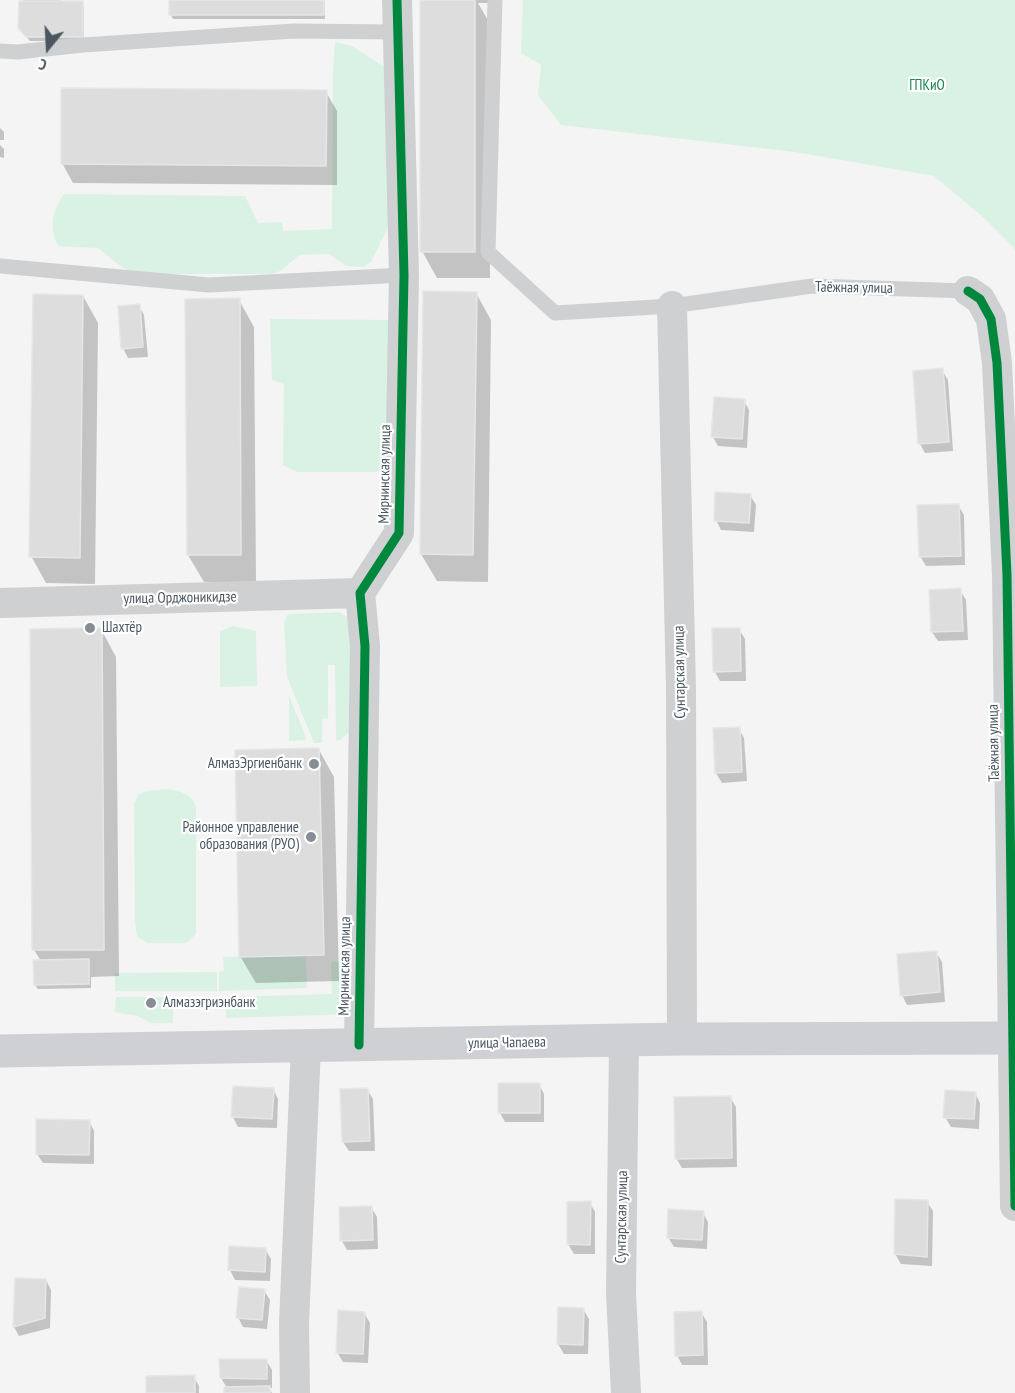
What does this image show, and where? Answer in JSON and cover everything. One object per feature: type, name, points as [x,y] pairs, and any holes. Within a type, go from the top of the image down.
[{"type":"main road","name":"улица Чапаева","points":[[0,1051],[682,1039],[1014,1038]]},
{"type":"street","name":"Мирнинская улица","points":[[359,1045],[365,646],[360,593],[399,533],[404,275],[397,0]]},
{"type":"street","name":"Таёжная улица","points":[[968,291],[980,299],[991,319],[997,363],[1007,575],[1015,1206]]},
{"type":"street","name":"Сунтарская улица","points":[[672,306],[681,688],[682,1039]]},
{"type":"street","name":"улица Орджоникидзе","points":[[0,603],[360,593]]},
{"type":"street","name":"Сунтарская улица","points":[[624,1041],[621,1293],[626,1393]]},
{"type":"street","points":[[295,1393],[294,1323],[306,1047]]},
{"type":"lane","name":"Таёжная улица","points":[[495,0],[488,252],[555,313],[672,306],[812,286],[968,291]]},
{"type":"lane","points":[[0,51],[18,52],[83,45],[294,31],[398,32]]},
{"type":"lane","points":[[0,266],[209,285],[404,275]]},
{"type":"green space","name":"ГПКиО","points":[[523,0],[1015,0],[1015,251],[984,218],[934,176],[795,152],[561,125],[538,95],[541,65],[521,53]]},
{"type":"green space","points":[[335,42],[352,46],[384,67],[389,225],[371,262],[363,267],[346,266],[329,254],[299,255],[282,270],[273,274],[134,274],[121,267],[98,248],[58,246],[53,232],[53,219],[64,194],[245,196],[258,223],[282,222],[283,231],[332,229]]},
{"type":"green space","points":[[270,319],[396,320],[386,467],[376,472],[297,472],[283,465],[284,384],[272,380]]},
{"type":"green space","points":[[340,612],[348,618],[351,630],[354,727],[341,740],[336,741],[335,665],[328,665],[328,718],[322,719],[322,743],[314,743],[287,677],[284,623],[288,614]]},
{"type":"green space","points":[[233,626],[256,631],[257,686],[220,687],[220,631]]},
{"type":"green space","points":[[289,696],[306,737],[305,740],[289,741]]},
{"type":"green space","points":[[168,789],[185,794],[192,799],[196,807],[196,934],[186,943],[147,943],[137,936],[135,922],[134,804],[139,794]]},
{"type":"green space","points":[[306,955],[307,988],[219,991],[219,972],[224,971],[223,957]]},
{"type":"green space","points":[[352,961],[353,1014],[226,1018],[225,997],[332,994],[331,962]]},
{"type":"green space","points":[[217,972],[217,991],[115,991],[115,973]]},
{"type":"green space","points":[[116,997],[194,997],[194,1008],[173,1008],[173,1023],[152,1023],[137,1016],[115,1012]]},
{"type":"building","points":[[169,0],[324,0],[324,15],[169,15]]},
{"type":"building","points":[[420,0],[475,0],[475,252],[420,252]]},
{"type":"building","points":[[19,1],[83,1],[83,37],[26,37],[18,28]]},
{"type":"building","points":[[61,88],[327,90],[326,166],[61,164]]},
{"type":"building","points":[[423,291],[477,292],[473,555],[420,554]]},
{"type":"building","points":[[33,294],[83,295],[80,558],[29,557]]},
{"type":"building","points":[[240,298],[241,555],[187,555],[185,299]]},
{"type":"building","points":[[140,304],[143,347],[121,349],[118,306]]},
{"type":"building","points":[[943,368],[949,442],[918,444],[913,371]]},
{"type":"building","points":[[714,397],[745,399],[742,439],[711,437]]},
{"type":"building","points":[[715,492],[751,494],[749,523],[714,521]]},
{"type":"building","points":[[959,504],[961,556],[919,557],[917,505]]},
{"type":"building","points":[[961,588],[963,631],[931,632],[929,590]]},
{"type":"building","points":[[102,628],[104,950],[32,950],[30,629]]},
{"type":"building","points":[[712,628],[740,628],[741,671],[713,672]]},
{"type":"building","points":[[740,727],[742,772],[715,773],[713,728]]},
{"type":"building","points":[[319,748],[324,955],[239,957],[235,750]]},
{"type":"building","points":[[937,951],[940,992],[900,996],[897,954]]},
{"type":"building","points":[[89,959],[89,984],[34,985],[33,960]]},
{"type":"building","points":[[498,1083],[540,1083],[540,1113],[498,1113]]},
{"type":"building","points":[[233,1086],[274,1088],[272,1119],[231,1117]]},
{"type":"building","points":[[368,1088],[370,1141],[342,1142],[340,1089]]},
{"type":"building","points":[[945,1090],[976,1092],[974,1119],[943,1118]]},
{"type":"building","points":[[731,1096],[732,1158],[675,1159],[674,1097]]},
{"type":"building","points":[[36,1119],[90,1120],[89,1155],[36,1154]]},
{"type":"building","points":[[895,1199],[928,1200],[927,1257],[894,1254]]},
{"type":"building","points":[[591,1201],[590,1245],[567,1244],[567,1202]]},
{"type":"building","points":[[372,1206],[373,1240],[340,1241],[339,1207]]},
{"type":"building","points":[[668,1209],[704,1211],[702,1240],[667,1238]]},
{"type":"building","points":[[229,1246],[266,1248],[265,1272],[228,1270]]},
{"type":"building","points":[[15,1278],[46,1279],[45,1318],[13,1327]]},
{"type":"building","points":[[239,1287],[265,1289],[262,1320],[236,1318]]},
{"type":"building","points":[[558,1307],[584,1308],[583,1345],[557,1344]]},
{"type":"building","points":[[338,1310],[365,1312],[363,1354],[336,1353]]},
{"type":"building","points":[[702,1311],[703,1355],[675,1356],[674,1312]]},
{"type":"building","points":[[219,1359],[267,1359],[267,1379],[220,1378]]},
{"type":"building","points":[[195,1375],[195,1393],[146,1393],[146,1376]]},
{"type":"building","points":[[270,1386],[270,1393],[224,1393],[224,1387]]},
{"type":"cycle path","points":[[359,1045],[365,646],[360,593],[399,533],[404,275],[397,0]]},
{"type":"cycle path","points":[[968,291],[980,299],[991,319],[997,363],[1007,575],[1015,1206]]},
{"type":"place","name":"Шахтёр","points":[[90,628]]},
{"type":"place","name":"АлмазЭргиенбанк","points":[[314,764]]},
{"type":"place","name":"Районное управление образования (РУО)","points":[[311,837]]},
{"type":"place","name":"Алмазэгриэнбанк","points":[[151,1003]]}]
